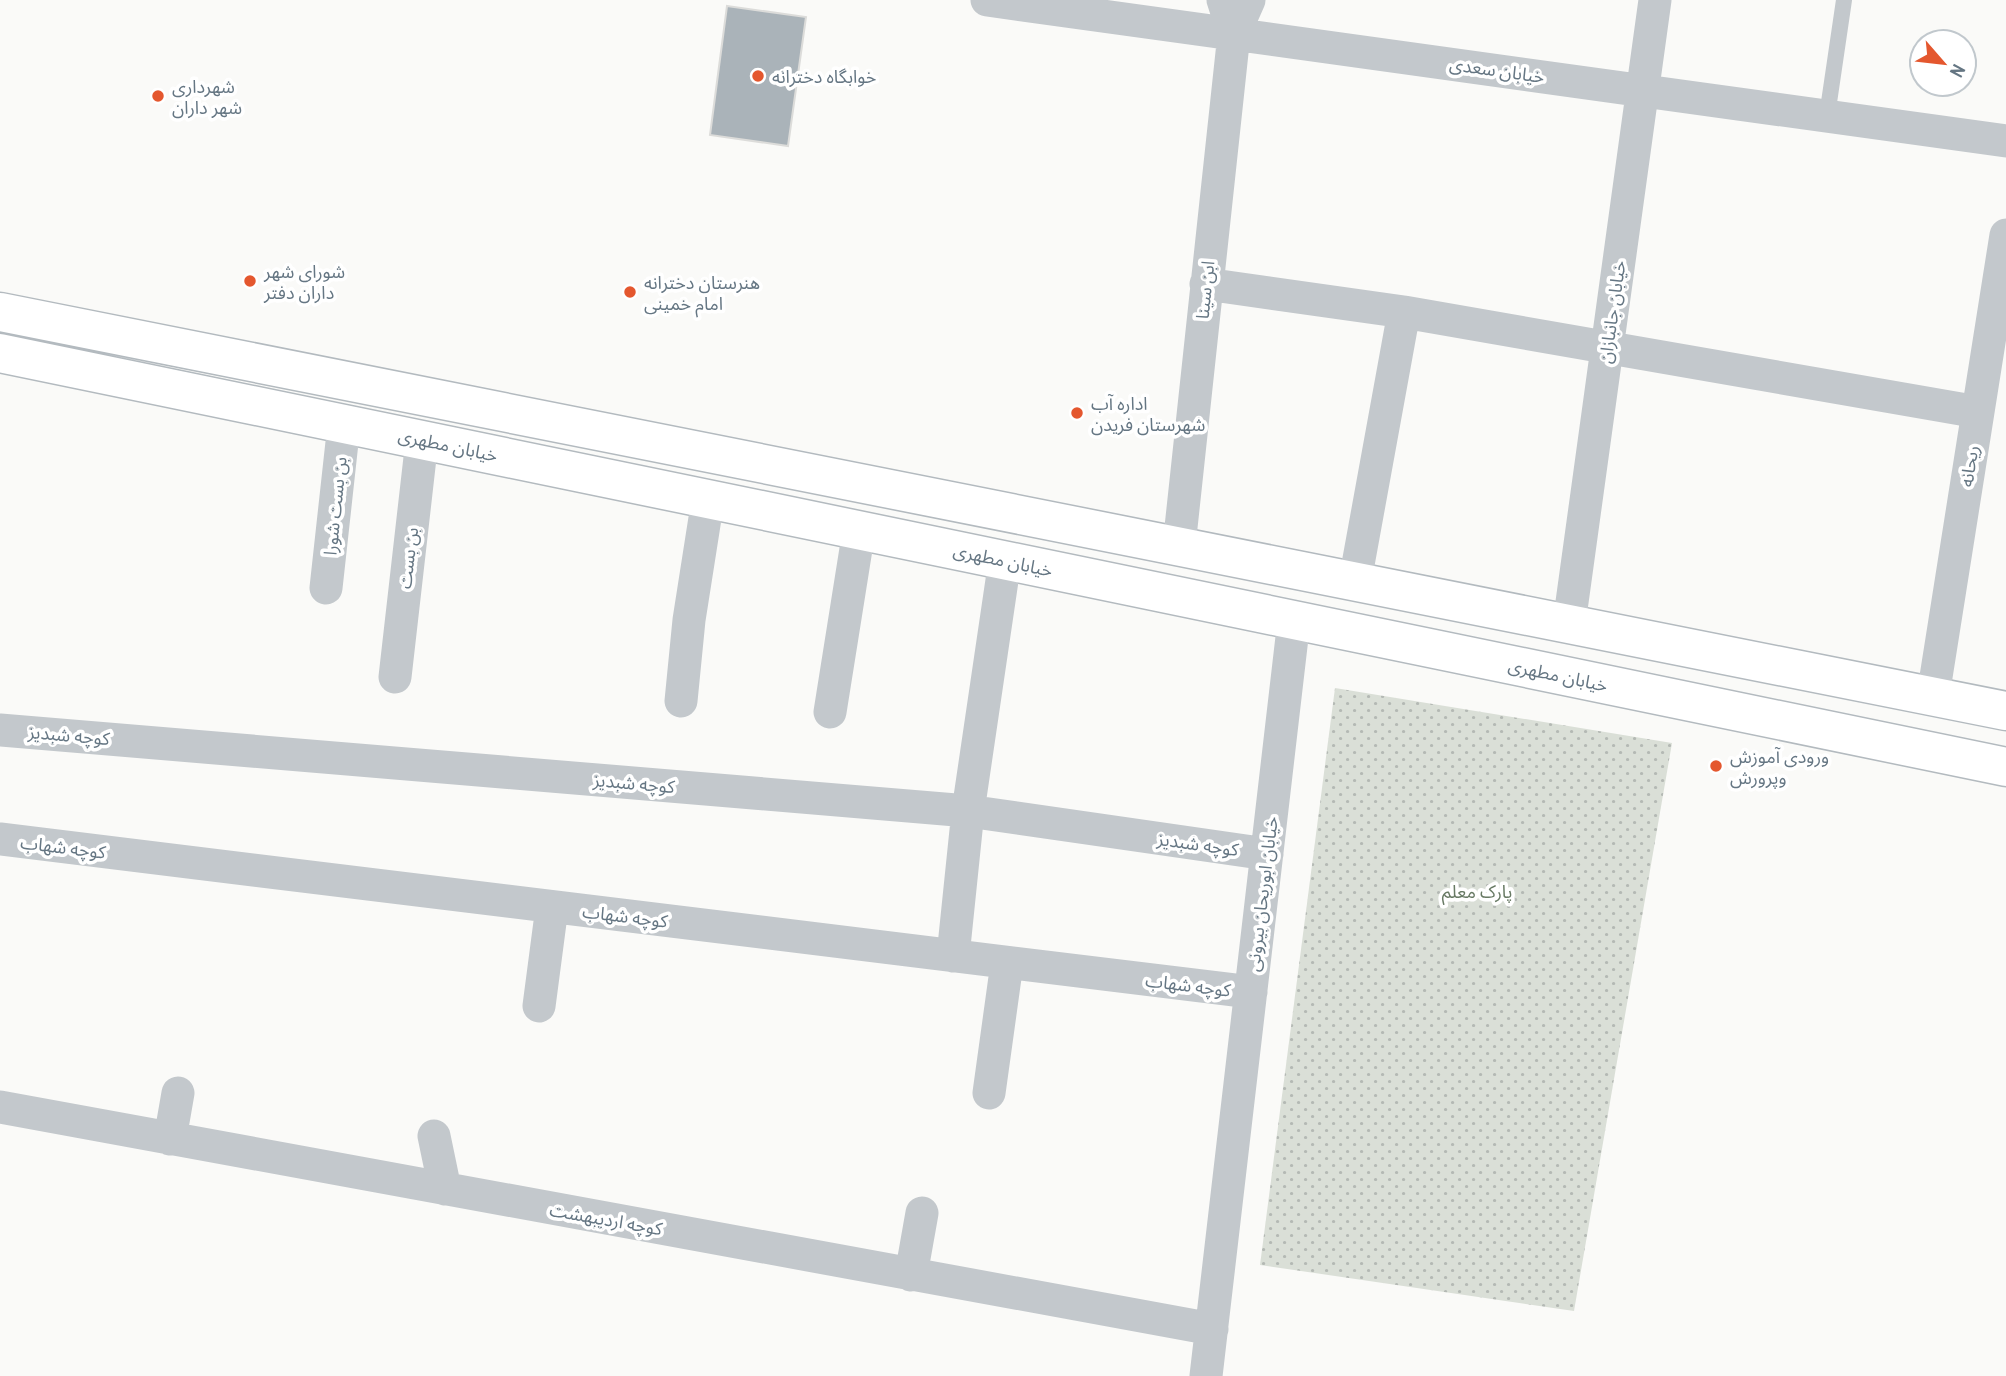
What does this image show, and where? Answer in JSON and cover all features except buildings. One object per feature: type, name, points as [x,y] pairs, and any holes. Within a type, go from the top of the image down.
[{"type":"main road","points":[[0,312],[2006,711]]},
{"type":"main road","name":"خیابان مطهری","points":[[0,353],[2006,767]]},
{"type":"street","name":"خیابان سعدی","points":[[994,0],[2006,141]]},
{"type":"street","name":"ابن سینا","points":[[1223,0],[1234,34]]},
{"type":"street","name":"ابن سینا","points":[[1179,547],[1234,34],[1249,0]]},
{"type":"street","name":"خیابان جانبازان","points":[[1569,624],[1655,0]]},
{"type":"street","name":"ریحانه","points":[[1934,696],[2006,235]]},
{"type":"street","points":[[1206,284],[1404,312],[1978,412]]},
{"type":"street","points":[[1355,581],[1404,312]]},
{"type":"street","name":"بن بست شورا","points":[[326,588],[344,424]]},
{"type":"street","name":"بن بست","points":[[395,677],[422,440]]},
{"type":"street","points":[[681,701],[689,620],[708,499]]},
{"type":"street","points":[[830,712],[859,530]]},
{"type":"street","points":[[953,956],[968,811],[1005,560]]},
{"type":"street","name":"خیابان ابوریحان بیرونی","points":[[1206,1376],[1294,620]]},
{"type":"street","name":"کوچه شبدیز","points":[[0,730],[968,811],[1267,854]]},
{"type":"street","name":"کوچه شهاب","points":[[0,839],[1251,992]]},
{"type":"street","points":[[540,1006],[552,907]]},
{"type":"street","points":[[989,1093],[1007,963]]},
{"type":"street","points":[[170,1139],[178,1093]]},
{"type":"street","name":"کوچه اردیبهشت","points":[[0,1107],[1212,1329]]},
{"type":"street","points":[[434,1136],[445,1189]]},
{"type":"street","points":[[911,1275],[922,1213]]},
{"type":"lane","points":[[1827,116],[1844,0]]},
{"type":"green space","name":"پارک معلم","points":[[1335,688],[1672,743],[1574,1311],[1260,1265]]},
{"type":"place","name":"خوابگاه دخترانه","points":[[758,76]]},
{"type":"place","name":"شهرداری شهر داران","points":[[158,96]]},
{"type":"place","name":"شورای شهر داران دفتر","points":[[250,281]]},
{"type":"place","name":"هنرستان دخترانه امام خمینی","points":[[630,292]]},
{"type":"place","name":"اداره آب شهرستان فریدن","points":[[1077,413]]},
{"type":"place","name":"ورودی آموزش وپرورش","points":[[1716,766]]}]
